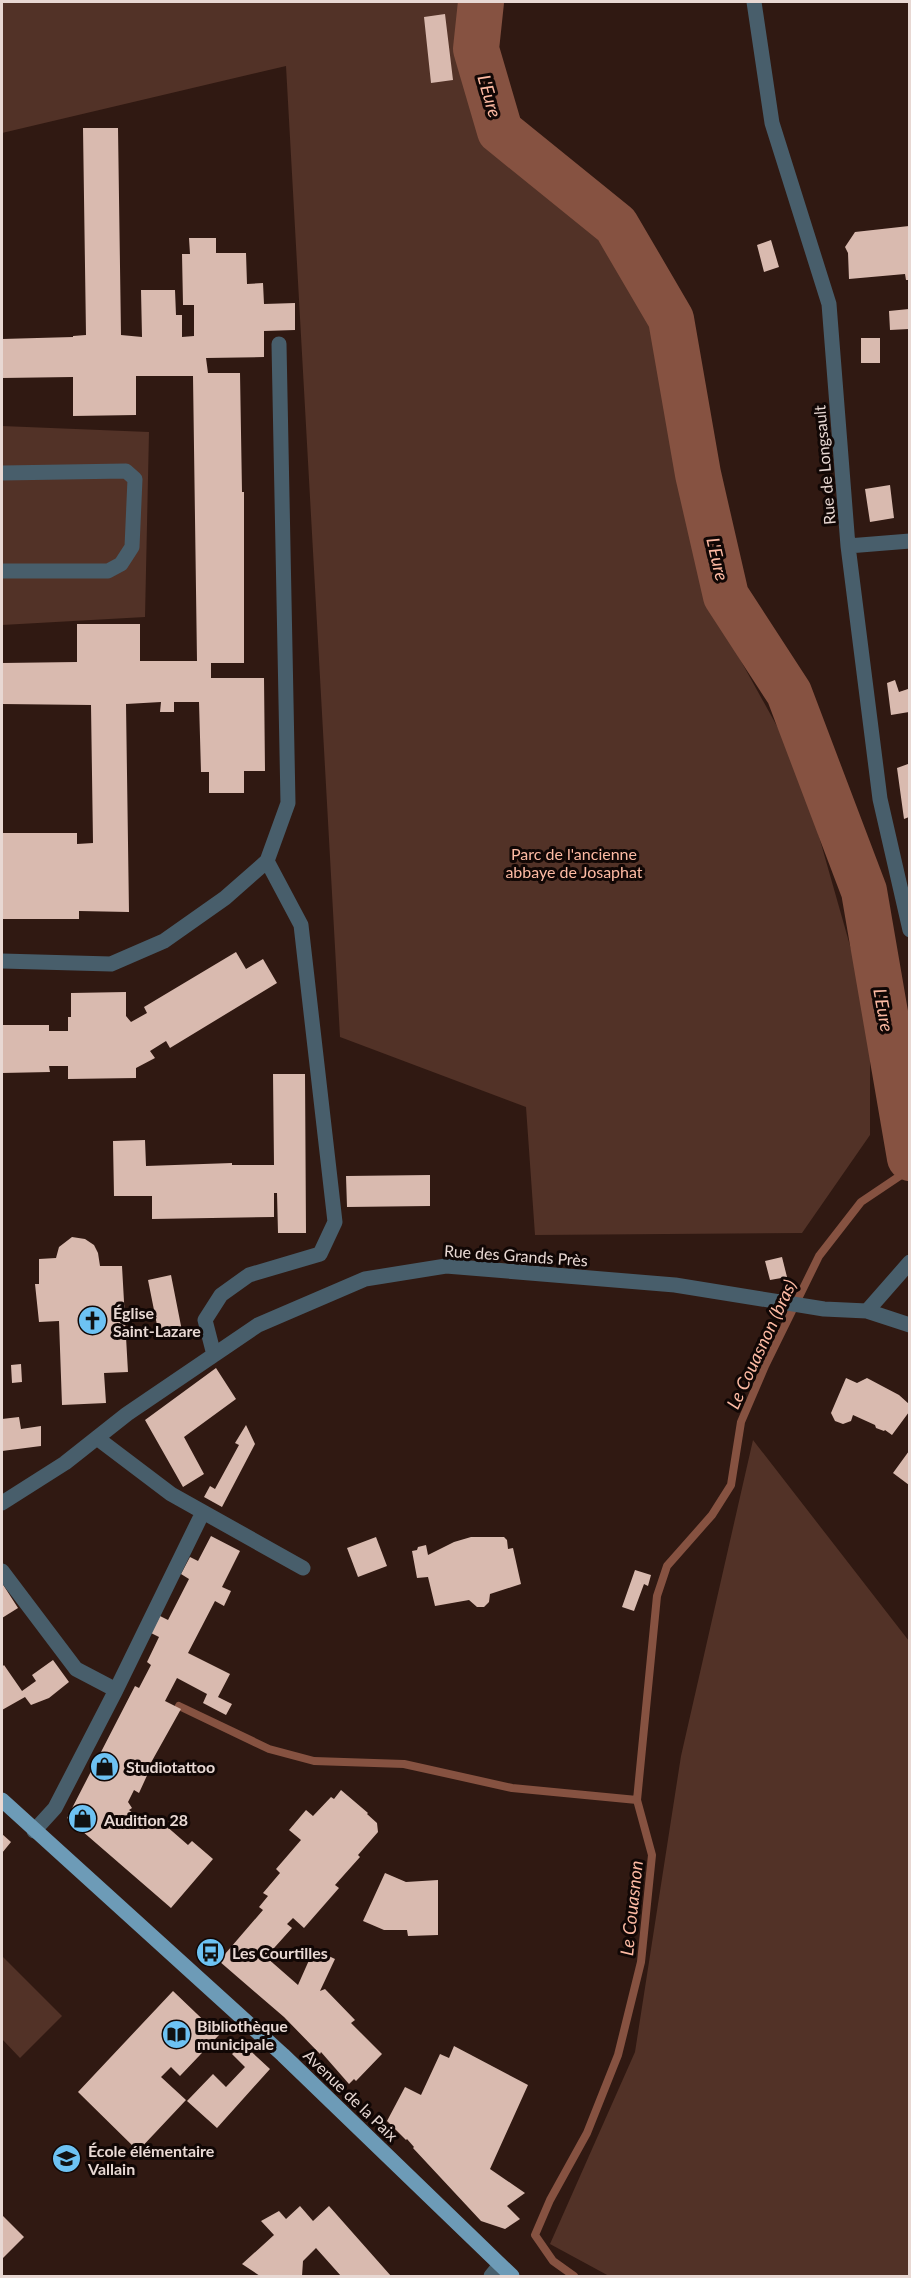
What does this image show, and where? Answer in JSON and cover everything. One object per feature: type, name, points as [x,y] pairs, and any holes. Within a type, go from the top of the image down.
[{"type":"main road","name":"Avenue de la Paix","points":[[2,1800],[283,2055],[496,2271],[512,2277]]},
{"type":"street","name":"Rue de Longsault","points":[[753,2],[772,123],[829,304],[848,546],[880,799],[909,930]]},
{"type":"street","points":[[2,961],[111,964],[164,941],[225,898],[267,861],[288,803],[279,344]]},
{"type":"street","points":[[2,473],[126,471],[135,479],[132,547],[122,564],[108,571],[2,571]]},
{"type":"street","points":[[848,546],[909,542]]},
{"type":"street","points":[[214,1355],[205,1320],[221,1295],[249,1275],[320,1254],[335,1222],[301,925],[267,861]]},
{"type":"street","name":"Rue des Grands Près","points":[[2,1503],[65,1463],[127,1414],[258,1325],[365,1279],[446,1266],[675,1285],[824,1309],[867,1311],[909,1325]]},
{"type":"street","points":[[867,1311],[906,1266]]},
{"type":"street","points":[[97,1438],[171,1494],[303,1568]]},
{"type":"street","points":[[34,1831],[55,1808],[203,1512]]},
{"type":"street","points":[[2,1571],[76,1669],[116,1690]]},
{"type":"green space","name":"Parc de l'ancienne abbaye de Josaphat","points":[[2,2],[469,2],[466,51],[486,136],[594,232],[656,334],[715,614],[799,766],[870,1016],[870,1135],[802,1233],[535,1235],[526,1107],[340,1037],[286,66],[2,133]]},
{"type":"green space","points":[[2,426],[149,432],[145,617],[2,625]]},
{"type":"green space","points":[[753,1440],[909,1641],[909,2276],[609,2276],[550,2244],[635,2052],[681,1756]]},
{"type":"green space","points":[[2,1956],[62,2016],[20,2058],[2,2039]]},
{"type":"building","points":[[445,14],[453,80],[431,83],[424,17]]},
{"type":"building","points":[[83,128],[118,128],[121,335],[142,337],[141,290],[175,290],[176,315],[182,315],[182,337],[194,336],[194,305],[183,305],[182,254],[190,254],[189,238],[216,238],[216,253],[246,253],[247,284],[263,283],[264,304],[295,303],[295,330],[264,331],[264,357],[206,358],[208,373],[240,373],[242,492],[244,492],[244,663],[211,663],[211,678],[264,678],[265,771],[244,771],[244,793],[209,793],[209,772],[201,772],[199,702],[174,702],[174,712],[160,712],[161,702],[126,704],[129,912],[79,911],[79,919],[2,919],[2,833],[77,833],[77,844],[93,843],[91,705],[2,704],[2,663],[77,662],[77,624],[140,624],[140,661],[197,661],[193,376],[136,376],[136,415],[73,416],[73,377],[2,378],[2,339],[86,335]]},
{"type":"building","points":[[909,226],[909,280],[906,280],[905,274],[849,279],[848,253],[845,247],[855,232]]},
{"type":"building","points":[[771,240],[779,267],[764,272],[757,245]]},
{"type":"building","points":[[909,309],[909,329],[890,330],[889,311]]},
{"type":"building","points":[[861,338],[880,338],[880,363],[861,363]]},
{"type":"building","points":[[890,485],[894,518],[870,522],[865,489]]},
{"type":"building","points":[[895,680],[899,692],[908,689],[909,712],[891,715],[887,683]]},
{"type":"building","points":[[908,764],[909,817],[904,819],[897,768]]},
{"type":"building","points":[[236,952],[246,969],[263,959],[277,983],[170,1048],[166,1041],[150,1051],[155,1058],[136,1068],[136,1078],[68,1079],[68,1066],[49,1066],[50,1072],[2,1073],[2,1025],[49,1025],[49,1031],[68,1031],[68,1017],[71,1017],[71,993],[126,992],[126,1016],[131,1022],[147,1013],[144,1007]]},
{"type":"building","points":[[273,1074],[305,1074],[306,1233],[278,1233],[277,1193],[274,1193],[274,1217],[152,1219],[152,1196],[114,1196],[113,1141],[145,1140],[146,1166],[232,1163],[232,1165],[274,1165]]},
{"type":"building","points":[[430,1175],[430,1206],[347,1207],[346,1176]]},
{"type":"building","name":"Église Saint-Lazare","points":[[72,1237],[85,1239],[94,1245],[100,1266],[122,1266],[128,1372],[104,1373],[106,1403],[62,1405],[59,1321],[39,1322],[35,1284],[39,1284],[39,1259],[56,1258],[59,1247]]},
{"type":"building","points":[[782,1257],[787,1277],[770,1280],[765,1261]]},
{"type":"building","points":[[171,1275],[182,1331],[159,1335],[148,1280]]},
{"type":"building","points":[[21,1364],[22,1382],[12,1383],[11,1365]]},
{"type":"building","points":[[216,1368],[236,1399],[184,1437],[204,1474],[183,1487],[145,1420]]},
{"type":"building","points":[[846,1378],[857,1383],[867,1378],[899,1395],[909,1404],[909,1412],[892,1435],[853,1415],[851,1421],[843,1424],[835,1421],[831,1413]]},
{"type":"building","points":[[19,1417],[21,1429],[41,1426],[41,1446],[2,1451],[2,1419]]},
{"type":"building","points":[[246,1425],[255,1444],[222,1507],[204,1497],[210,1486],[215,1489],[239,1445],[235,1443]]},
{"type":"building","points":[[909,1451],[909,1485],[893,1473]]},
{"type":"building","points":[[211,1536],[240,1551],[222,1587],[231,1591],[224,1606],[215,1601],[188,1653],[230,1674],[218,1697],[232,1704],[226,1715],[203,1703],[207,1694],[177,1678],[165,1701],[181,1709],[148,1768],[150,1769],[139,1793],[134,1790],[128,1802],[132,1808],[129,1810],[140,1819],[143,1815],[152,1823],[157,1818],[188,1845],[192,1841],[213,1859],[171,1908],[67,1818],[135,1686],[139,1688],[151,1665],[147,1662],[159,1637],[151,1633],[160,1616],[168,1620],[189,1579],[181,1574],[190,1557],[198,1561]]},
{"type":"building","points":[[376,1537],[387,1566],[358,1577],[347,1548]]},
{"type":"building","points":[[471,1537],[504,1537],[507,1540],[508,1549],[513,1548],[521,1584],[490,1594],[489,1602],[484,1607],[477,1607],[469,1600],[435,1606],[428,1577],[417,1578],[412,1551],[426,1545],[428,1555],[454,1542]]},
{"type":"building","points":[[635,1570],[651,1575],[648,1586],[644,1584],[634,1611],[622,1607]]},
{"type":"building","points":[[2,1583],[18,1608],[2,1618]]},
{"type":"building","points":[[53,1660],[69,1682],[49,1698],[31,1705],[25,1697],[2,1710],[2,1667],[4,1665],[22,1691],[36,1681],[32,1675]]},
{"type":"building","points":[[341,1790],[377,1823],[378,1832],[335,1885],[339,1888],[304,1928],[293,1918],[287,1924],[292,1928],[266,1957],[298,1985],[314,1949],[335,1959],[320,1991],[325,1989],[355,2020],[351,2023],[382,2054],[356,2081],[354,2079],[349,2084],[321,2052],[320,2054],[284,2017],[219,1961],[263,1910],[259,1907],[268,1896],[263,1893],[280,1873],[276,1869],[301,1840],[289,1830],[306,1810],[313,1816],[331,1797],[334,1799]]},
{"type":"building","points":[[2,1834],[11,1842],[2,1853]]},
{"type":"building","points":[[385,1873],[406,1882],[438,1880],[438,1935],[408,1936],[407,1930],[384,1930],[363,1921]]},
{"type":"building","points":[[173,1991],[219,2035],[180,2076],[171,2067],[161,2077],[186,2100],[138,2151],[78,2092]]},
{"type":"building","points":[[243,2044],[270,2069],[217,2128],[187,2101],[213,2074],[226,2087],[245,2067],[232,2054]]},
{"type":"building","points":[[454,2046],[528,2085],[490,2169],[525,2193],[507,2206],[520,2219],[505,2229],[481,2221],[407,2139],[387,2121],[405,2087],[421,2095],[440,2054],[449,2058]]},
{"type":"building","points":[[300,2206],[313,2221],[329,2206],[391,2276],[341,2276],[316,2248],[303,2261],[302,2276],[260,2276],[242,2264],[274,2235],[261,2221],[279,2211],[286,2219]]},
{"type":"building","points":[[2,2215],[24,2237],[2,2259]]},
{"type":"waterway","name":"L'Eure","points":[[481,2],[476,49],[500,131],[616,225],[671,319],[698,474],[726,596],[789,693],[864,891],[910,1158]]},
{"type":"waterway","name":"Le Couasnon (bras)","points":[[574,2276],[553,2261],[535,2235],[550,2200],[587,2133],[618,2055],[641,1962],[652,1855],[637,1800],[657,1596],[667,1566],[712,1515],[731,1485],[741,1422],[765,1366],[819,1256],[861,1202],[910,1169]]},
{"type":"waterway","name":"Le Couasnon","points":[[179,1706],[269,1749],[314,1761],[404,1764],[512,1788],[637,1800]]},
{"type":"place","name":"Église Saint-Lazare","points":[[92,1321]]},
{"type":"place","name":"Studiotattoo","points":[[105,1766]]},
{"type":"place","name":"Audition 28","points":[[83,1819]]},
{"type":"place","name":"Les Courtilles","points":[[211,1952]]},
{"type":"place","name":"Bibliothèque municipale","points":[[176,2034]]},
{"type":"place","name":"École élémentaire Vallain","points":[[67,2159]]}]
